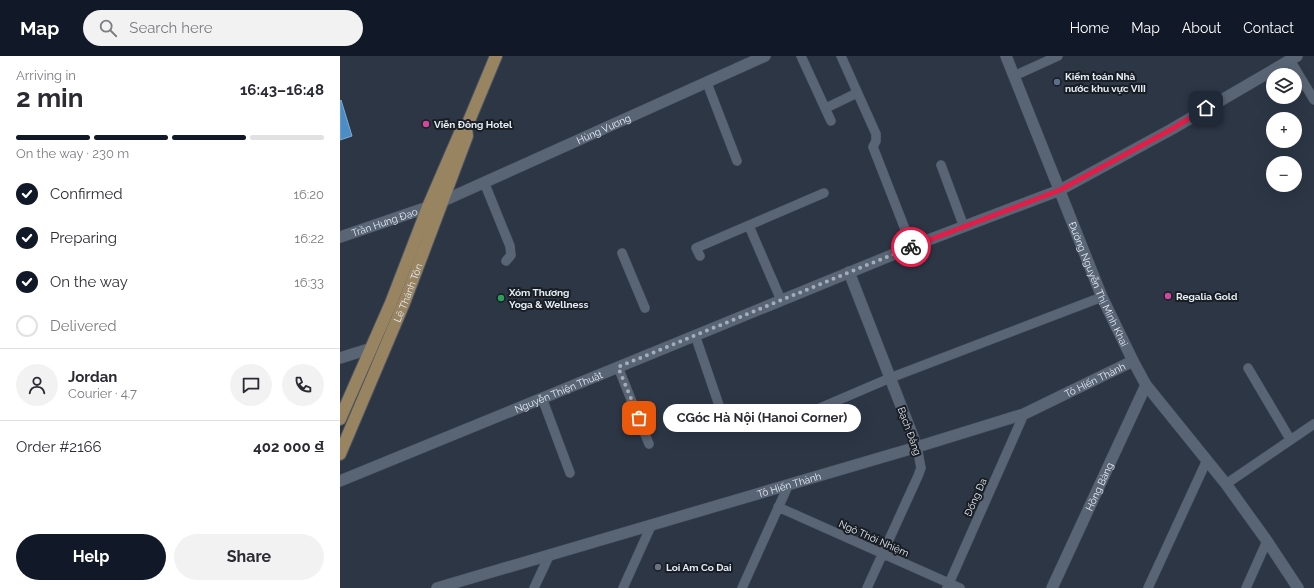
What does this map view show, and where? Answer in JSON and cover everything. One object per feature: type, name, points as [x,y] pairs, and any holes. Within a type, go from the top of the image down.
[{"type":"main road","name":"Lê Thánh Tôn","points":[[398,302],[428,207],[460,133],[466,128],[496,56]]},
{"type":"main road","name":"Lê Thánh Tôn","points":[[340,454],[345,426],[443,201],[467,136],[466,128]]},
{"type":"main road","points":[[428,207],[443,201]]},
{"type":"main road","name":"Lê Thánh Tôn","points":[[340,419],[377,350]]},
{"type":"street","name":"Hùng Vương","points":[[443,201],[765,56]]},
{"type":"street","points":[[801,56],[831,121]]},
{"type":"street","points":[[840,56],[876,134],[876,141],[873,147],[912,247]]},
{"type":"street","name":"Đường Nguyễn Thị Minh Khai","points":[[1006,56],[1102,297],[1133,362],[1146,385],[1226,484],[1267,541],[1298,588]]},
{"type":"street","points":[[1014,76],[1058,56]]},
{"type":"street","points":[[1294,57],[1314,100]]},
{"type":"street","name":"Nguyễn Thiện Thuật","points":[[340,481],[849,272],[1060,190],[1172,129],[1294,57]]},
{"type":"street","points":[[707,83],[737,161]]},
{"type":"street","points":[[826,108],[857,93]]},
{"type":"street","points":[[941,165],[964,227]]},
{"type":"street","points":[[484,182],[510,246],[512,255],[506,261]]},
{"type":"street","points":[[700,256],[696,248],[824,193]]},
{"type":"street","name":"Trần Hưng Đạo","points":[[340,237],[428,207]]},
{"type":"street","points":[[749,226],[781,300]]},
{"type":"street","points":[[622,253],[645,308]]},
{"type":"street","name":"Bạch Đằng","points":[[849,272],[917,447],[921,468],[867,588]]},
{"type":"street","points":[[792,420],[890,378],[1102,297]]},
{"type":"street","points":[[695,336],[721,411]]},
{"type":"street","points":[[340,358],[377,350]]},
{"type":"street","name":"Tô Hiến Thành","points":[[438,588],[550,554],[788,486],[1024,414],[1133,362]]},
{"type":"street","points":[[618,367],[649,444]]},
{"type":"street","points":[[1248,368],[1290,439]]},
{"type":"street","name":"Hồng Bàng","points":[[1052,588],[1146,385]]},
{"type":"street","points":[[542,398],[570,473]]},
{"type":"street","name":"Đống Đa","points":[[948,586],[1024,414]]},
{"type":"street","points":[[1226,484],[1314,424]]},
{"type":"street","points":[[1148,588],[1207,460]]},
{"type":"street","points":[[742,588],[788,486]]},
{"type":"street","name":"Ngô Thời Nhiệm","points":[[778,507],[883,554],[948,586],[960,588]]},
{"type":"street","points":[[623,588],[651,526]]},
{"type":"street","points":[[1246,588],[1267,541]]},
{"type":"street","points":[[534,588],[550,554]]},
{"type":"water","points":[[341,100],[352,136],[340,140],[340,101]]},
{"type":"way so far","points":[[639,418],[618,367],[911,247]]},
{"type":"place","name":"Kiểm toán Nhà nước khu vực VIII","points":[[1057,82]]},
{"type":"place","name":"Viễn Đông Hotel","points":[[426,124]]},
{"type":"place","name":"Regalia Gold","points":[[1168,296]]},
{"type":"place","name":"Xóm Thương Yoga & Wellness","points":[[501,298]]},
{"type":"place","name":"CGóc Hà Nội (Hanoi Corner)","points":[[639,418]]},
{"type":"place","name":"Loi Am Co Dai","points":[[658,567]]},
{"type":"route","points":[[911,247],[1060,190],[1172,129],[1206,108]]}]
